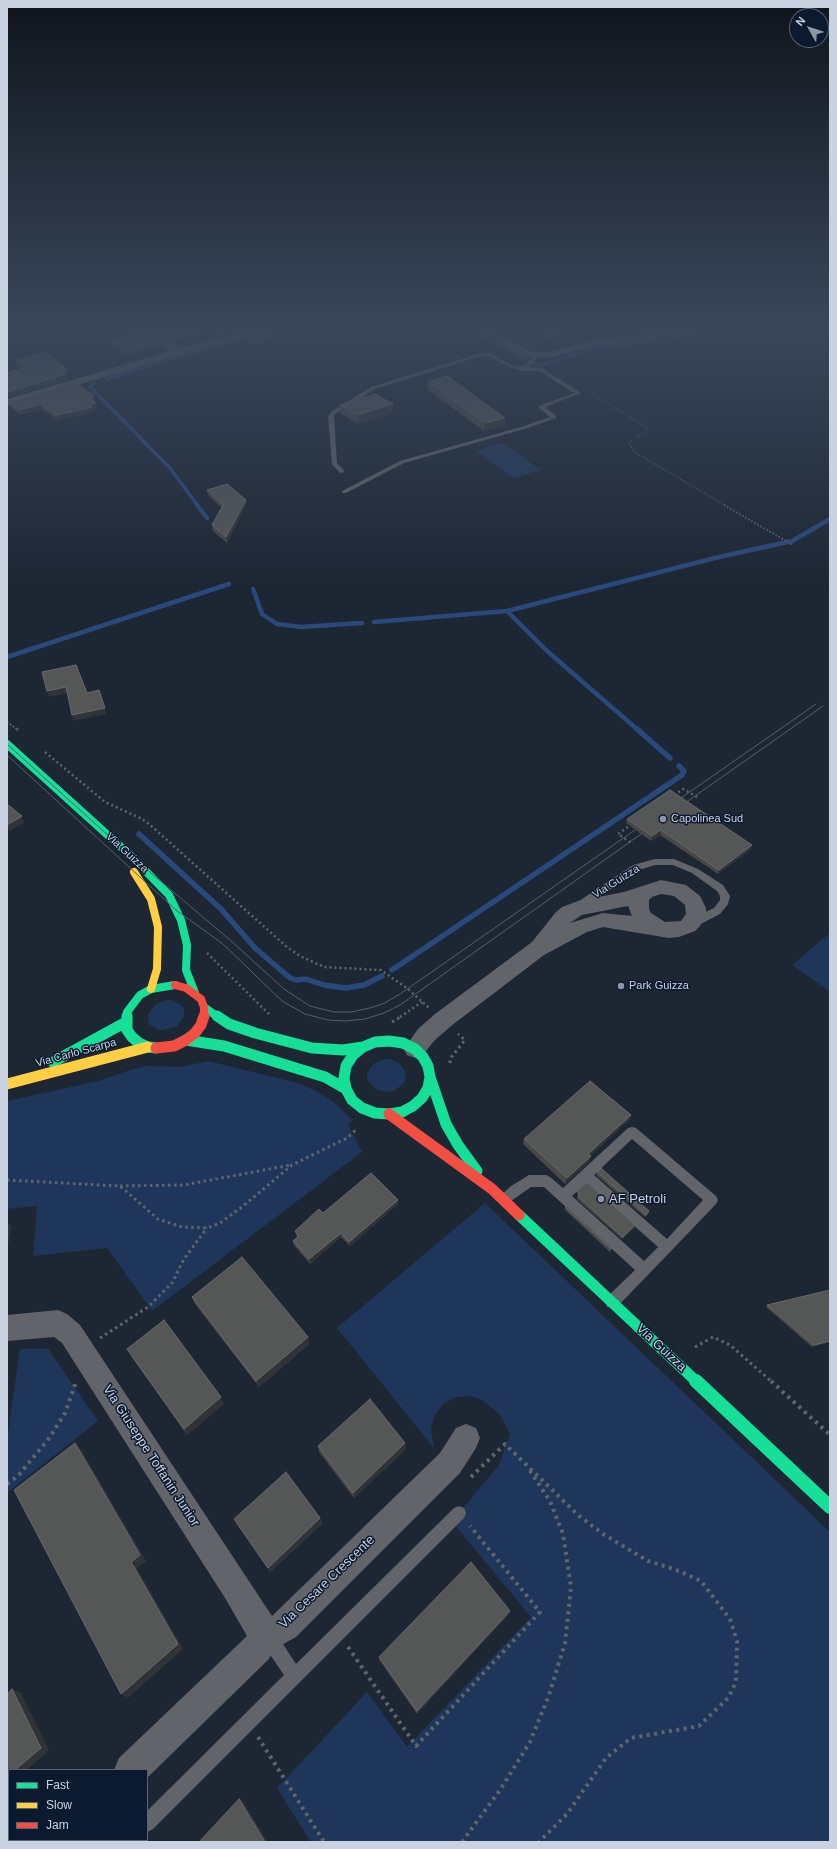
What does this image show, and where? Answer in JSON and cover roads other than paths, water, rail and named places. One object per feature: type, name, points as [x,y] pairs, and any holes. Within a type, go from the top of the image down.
[{"type":"main road","name":"Via Guizza","points":[[7,744],[160,884],[169,895],[181,920],[186,945],[186,970],[195,993],[201,999],[204,1007],[204,1016],[201,1025],[195,1033],[186,1040],[174,1046],[161,1048],[148,1047]]},
{"type":"main road","name":"Via Guizza","points":[[7,755],[124,861],[140,878],[156,912],[158,927],[157,970],[151,989]]},
{"type":"main road","points":[[148,1047],[139,1043],[127,1030],[127,1012],[132,1003],[140,995],[151,989],[163,986],[175,985],[186,988],[195,993]]},
{"type":"main road","name":"Via Guizza","points":[[204,1007],[229,1024],[255,1033],[312,1048],[343,1050],[363,1047],[376,1042],[389,1041],[403,1043],[415,1049],[423,1057],[428,1066],[430,1077],[446,1124],[462,1150],[492,1190]]},
{"type":"main road","name":"Via Carlo Scarpa","points":[[9,1084],[73,1052],[126,1022]]},
{"type":"main road","name":"Via Guizza","points":[[186,1040],[224,1046],[325,1077],[346,1089]]},
{"type":"main road","name":"Via Carlo Scarpa","points":[[9,1084],[148,1047]]},
{"type":"main road","name":"Via Guizza","points":[[363,1047],[353,1055],[346,1066],[344,1078],[346,1089],[352,1100],[362,1108],[375,1113],[389,1114],[402,1112],[413,1106],[422,1098],[428,1088],[430,1077]]},
{"type":"main road","name":"Via Guizza","points":[[389,1114],[492,1190],[830,1507]]},
{"type":"street","points":[[570,912],[578,908],[626,899],[661,887],[679,890],[687,895],[696,908],[696,914],[693,921],[688,926]]},
{"type":"street","points":[[645,892],[640,897],[638,904],[639,911],[647,921],[660,928]]},
{"type":"street","name":"Via Guizza","points":[[537,949],[563,917],[570,912]]},
{"type":"street","name":"Via Guizza","points":[[415,1049],[426,1035],[443,1020],[537,949],[592,922],[615,921],[669,930],[680,929],[688,926]]},
{"type":"street","name":"Via Giuseppe Toffanin Junior","points":[[7,1328],[58,1323],[71,1334],[236,1587],[261,1628],[263,1638]]},
{"type":"street","name":"Via Cesare Crescente","points":[[132,1769],[258,1648],[263,1638],[285,1626],[450,1463],[466,1438]]},
{"type":"lane","points":[[332,415],[334,463],[342,472]]},
{"type":"lane","points":[[344,492],[402,462],[526,427],[554,417],[552,415]]},
{"type":"lane","name":"Via Guizza","points":[[570,912],[636,867],[666,861],[687,866],[724,892],[725,901],[717,911],[688,926]]},
{"type":"lane","points":[[563,1196],[632,1132],[712,1200],[612,1302]]},
{"type":"lane","points":[[586,1175],[667,1247]]},
{"type":"lane","points":[[503,1200],[529,1181],[546,1181],[644,1270]]},
{"type":"lane","points":[[148,1821],[459,1513]]},
{"type":"lane","points":[[263,1638],[277,1650],[294,1676]]},
{"type":"waterway","points":[[118,415],[170,468],[198,506]]},
{"type":"waterway","points":[[197,505],[207,518]]},
{"type":"waterway","points":[[507,611],[719,557],[792,541],[830,519]]},
{"type":"waterway","points":[[7,657],[229,584]]},
{"type":"waterway","points":[[253,589],[262,614],[277,624],[301,627],[362,623]]},
{"type":"waterway","points":[[374,622],[507,611]]},
{"type":"waterway","points":[[507,611],[546,650],[638,730]]},
{"type":"waterway","points":[[637,729],[670,758]]},
{"type":"waterway","points":[[392,970],[682,775],[684,771],[679,766]]},
{"type":"waterway","points":[[139,834],[221,909],[255,948],[290,978],[296,980],[306,979],[324,985],[346,988],[364,985],[382,976]]},
{"type":"tram line","points":[[671,805],[816,704]]},
{"type":"tram line","points":[[678,808],[823,706]]},
{"type":"tram line","points":[[7,744],[132,857],[230,940],[284,989],[310,1006],[334,1012],[351,1012],[370,1008],[385,1003],[400,994],[645,823]]},
{"type":"tram line","points":[[7,755],[176,910],[223,944],[282,1001],[305,1014],[328,1020],[345,1021],[365,1019],[384,1013],[400,1005],[651,827]]},
{"type":"place","name":"Capolinea Sud","points":[[663,819]]},
{"type":"place","name":"Park Guizza","points":[[621,986]]},
{"type":"place","name":"AF Petroli","points":[[601,1199]]}]
